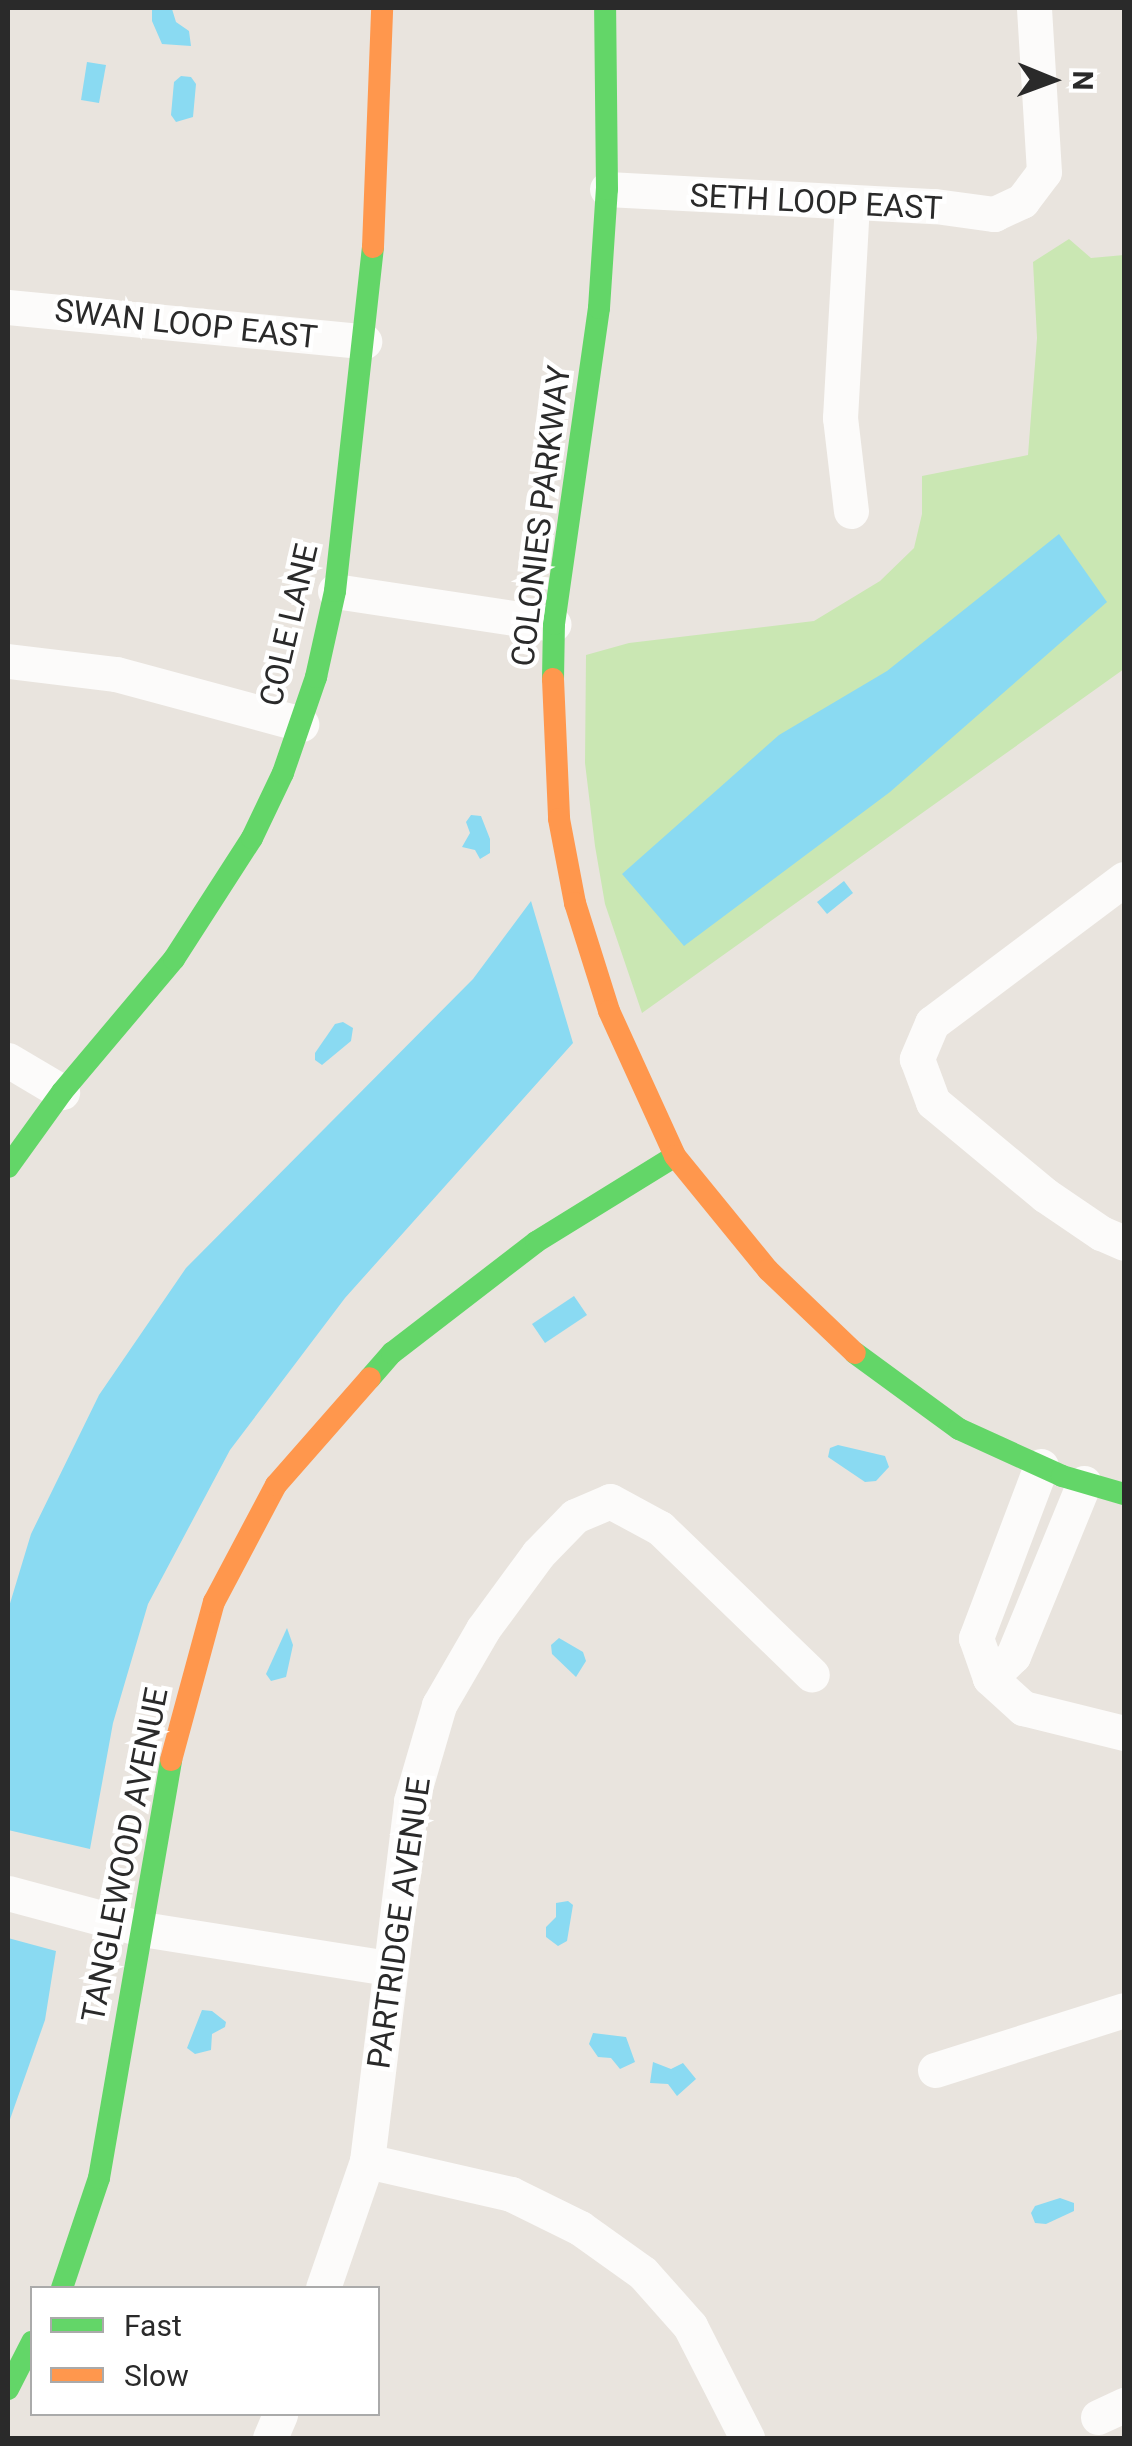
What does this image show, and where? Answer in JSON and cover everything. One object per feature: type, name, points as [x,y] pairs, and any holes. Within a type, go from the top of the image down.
[{"type":"street","name":"COLE LANE","points":[[8,1167],[62,1092],[174,959],[212,905],[252,838],[300,724],[335,591],[364,342],[382,95],[382,8]]},
{"type":"street","name":"COLONIES PARKWAY","points":[[606,8],[607,189],[599,308],[554,624],[553,722],[559,818],[574,902],[609,1011],[675,1156],[768,1270],[846,1346],[958,1428],[1042,1466],[1124,1494]]},
{"type":"street","name":"SETH LOOP EAST","points":[[607,189],[994,214],[1022,201],[1044,172],[1034,8]]},
{"type":"street","points":[[851,510],[840,418],[852,202]]},
{"type":"street","name":"SWAN LOOP EAST","points":[[8,307],[364,342]]},
{"type":"street","points":[[335,591],[554,624]]},
{"type":"street","points":[[8,661],[116,674],[300,724]]},
{"type":"street","points":[[1124,879],[1058,933],[932,1024],[917,1058],[933,1102],[1045,1195],[1101,1233],[1124,1243]]},
{"type":"street","points":[[8,1060],[62,1092]]},
{"type":"street","name":"TANGLEWOOD AVENUE","points":[[63,2286],[99,2178],[172,1746],[214,1602],[276,1485],[392,1353],[536,1242],[675,1156]]},
{"type":"street","points":[[1042,1466],[976,1638],[990,1678],[1023,1708],[1124,1732]]},
{"type":"street","points":[[990,1678],[1014,1656],[1084,1482]]},
{"type":"street","name":"PARTRIDGE AVENUE","points":[[325,2286],[367,2161],[411,1802],[438,1706],[483,1628],[538,1554],[575,1516],[610,1501],[660,1528],[812,1675]]},
{"type":"street","points":[[8,1893],[142,1929],[388,1968]]},
{"type":"street","points":[[934,2070],[1124,2010]]},
{"type":"street","points":[[367,2161],[511,2194],[580,2228],[643,2274],[690,2326],[747,2438]]},
{"type":"street","points":[[8,2389],[30,2346]]},
{"type":"green space","points":[[1069,239],[1091,258],[1124,255],[1124,669],[642,1013],[605,904],[595,846],[585,763],[586,655],[629,643],[814,621],[880,581],[914,548],[922,514],[922,476],[1028,455],[1037,338],[1033,262]]},
{"type":"water","points":[[172,9],[176,22],[189,31],[191,46],[162,44],[152,21],[152,10]]},
{"type":"water","points":[[87,62],[106,65],[99,103],[81,100]]},
{"type":"water","points":[[181,76],[191,77],[196,84],[193,117],[176,122],[171,115],[174,82]]},
{"type":"water","points":[[1059,534],[1107,602],[890,792],[684,946],[622,874],[779,735],[887,671]]},
{"type":"water","points":[[471,815],[481,816],[490,839],[490,853],[480,859],[475,850],[462,847],[470,833],[466,822]]},
{"type":"water","points":[[844,881],[853,893],[827,914],[817,902]]},
{"type":"water","points":[[531,901],[573,1043],[345,1298],[230,1450],[148,1604],[113,1723],[90,1849],[8,1830],[8,1610],[31,1534],[99,1395],[186,1268],[473,979]]},
{"type":"water","points":[[343,1022],[353,1028],[351,1041],[322,1065],[315,1060],[315,1053],[335,1024]]},
{"type":"water","points":[[574,1296],[587,1315],[545,1343],[532,1324]]},
{"type":"water","points":[[838,1445],[885,1456],[889,1467],[876,1481],[865,1482],[828,1457],[830,1448]]},
{"type":"water","points":[[287,1628],[293,1645],[286,1677],[271,1681],[266,1674]]},
{"type":"water","points":[[559,1638],[583,1652],[586,1661],[576,1677],[552,1654],[551,1645]]},
{"type":"water","points":[[568,1901],[573,1905],[567,1941],[558,1946],[546,1937],[546,1927],[556,1917],[556,1903]]},
{"type":"water","points":[[8,1938],[56,1951],[45,2020],[8,2125]]},
{"type":"water","points":[[202,2010],[212,2011],[226,2022],[225,2027],[212,2034],[211,2050],[195,2054],[187,2048]]},
{"type":"water","points":[[593,2033],[626,2037],[635,2062],[620,2069],[611,2058],[598,2057],[589,2044]]},
{"type":"water","points":[[653,2062],[671,2069],[683,2063],[696,2079],[677,2096],[668,2084],[650,2083]]},
{"type":"water","points":[[1060,2198],[1074,2203],[1074,2211],[1046,2224],[1035,2223],[1031,2213],[1035,2206]]},
{"type":"traffic: fast","points":[[553,679],[554,624],[599,308],[607,189],[605,8]]},
{"type":"traffic: fast","points":[[8,1167],[62,1092],[174,959],[252,838],[283,773],[316,677],[335,591],[373,247]]},
{"type":"traffic: fast","points":[[370,1378],[392,1353],[536,1242],[675,1156]]},
{"type":"traffic: fast","points":[[855,1353],[959,1429],[1062,1476],[1124,1494]]},
{"type":"traffic: fast","points":[[63,2286],[99,2178],[171,1760]]},
{"type":"traffic: fast","points":[[8,2389],[30,2346]]},
{"type":"traffic: slow","points":[[373,247],[382,8]]},
{"type":"traffic: slow","points":[[553,679],[559,819],[575,903],[609,1011],[675,1156],[768,1270],[855,1353]]},
{"type":"traffic: slow","points":[[171,1760],[214,1602],[276,1485],[370,1378]]}]
